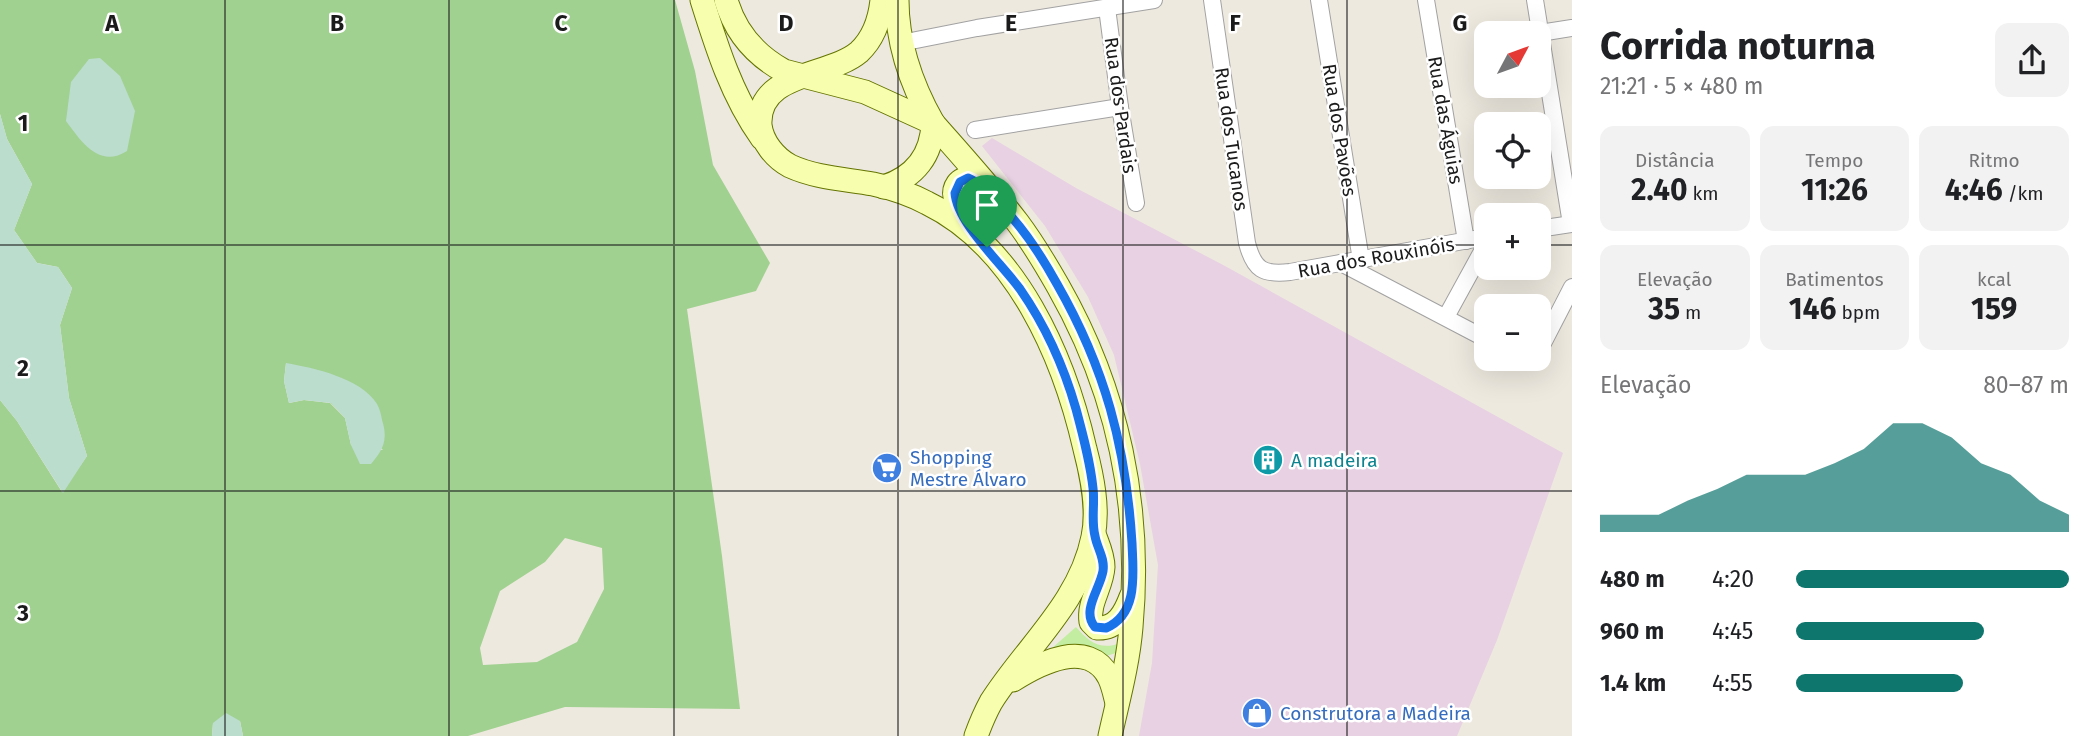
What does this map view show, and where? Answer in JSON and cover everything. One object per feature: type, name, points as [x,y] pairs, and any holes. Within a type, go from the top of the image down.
[{"type":"main road","points":[[702,0],[729,78],[750,121],[781,160],[799,169],[832,179],[884,187],[912,196],[945,212],[987,247]]},
{"type":"main road","points":[[726,0],[741,33],[756,51],[784,71],[864,92],[933,122]]},
{"type":"main road","points":[[767,145],[761,128],[762,109],[766,100],[779,87],[844,61],[859,51],[875,29],[882,0]]},
{"type":"main road","points":[[897,0],[901,43],[911,78],[933,122],[1020,225],[1048,268],[1071,309],[1099,370],[1110,404],[1130,509],[1133,591],[1131,630],[1110,736]]},
{"type":"main road","points":[[884,187],[905,178],[920,163],[930,144],[933,122]]},
{"type":"main road","points":[[976,736],[990,704],[1070,594],[1084,566],[1094,534],[1093,486],[1082,431],[1069,388],[1036,314],[963,218],[955,198],[956,188],[962,180],[968,178],[976,182],[1020,225]]},
{"type":"main road","points":[[1094,534],[1101,552],[1103,570],[1091,608],[1090,619],[1093,625],[1106,628],[1117,622],[1126,610],[1133,591]]},
{"type":"main road","points":[[1003,685],[1049,661],[1078,656],[1094,662],[1108,676],[1117,703]]},
{"type":"main road","points":[[963,736],[975,718],[990,704]]},
{"type":"street","points":[[901,43],[1154,0]]},
{"type":"street","name":"Rua dos Tucanos","points":[[1212,0],[1247,243],[1253,259],[1266,272]]},
{"type":"street","name":"Rua dos Pavões","points":[[1319,0],[1361,260]]},
{"type":"street","name":"Rua das Águias","points":[[1426,0],[1466,241]]},
{"type":"street","points":[[1535,0],[1539,21]]},
{"type":"street","name":"Rua dos Pardais","points":[[1107,8],[1136,203]]},
{"type":"street","points":[[1551,31],[1572,28]]},
{"type":"street","points":[[1551,75],[1564,129],[1571,224],[1551,227]]},
{"type":"street","points":[[975,130],[1120,107]]},
{"type":"street","name":"Rua dos Rouxinóis","points":[[1266,272],[1277,274],[1474,239]]},
{"type":"street","points":[[1341,263],[1474,332]]},
{"type":"street","points":[[1446,317],[1474,266]]},
{"type":"street","points":[[1551,327],[1572,286]]},
{"type":"shaded area","name":"A madeira","points":[[992,138],[1076,188],[1225,266],[1563,453],[1497,640],[1457,736],[1139,736],[1152,663],[1158,565],[1140,464],[1114,355],[1088,297],[1045,226],[982,146]]},
{"type":"green space","points":[[0,0],[675,0],[695,71],[713,165],[770,263],[756,291],[687,309],[722,556],[740,709],[565,707],[468,736],[243,736],[240,721],[213,723],[212,736],[0,736],[0,400],[17,421],[62,492],[87,456],[69,398],[60,325],[72,288],[58,267],[37,263],[14,230],[32,184],[7,139],[0,114]],"holes":[[[286,363],[383,450],[351,445],[345,418],[330,403],[304,400],[289,403],[284,381]],[[565,538],[602,548],[604,589],[577,642],[537,662],[483,665],[480,648],[500,591],[545,562]]]},
{"type":"green space","points":[[100,58],[120,76],[135,111],[127,151],[117,156],[99,155],[78,137],[66,121],[71,82],[89,59]]},
{"type":"green space","points":[[0,114],[7,139],[32,184],[14,230],[37,263],[58,267],[72,288],[60,325],[69,398],[87,456],[63,493],[17,421],[0,400]]},
{"type":"green space","points":[[286,363],[336,376],[360,387],[370,395],[379,408],[385,433],[382,448],[371,464],[360,464],[351,445],[345,418],[331,403],[304,400],[289,403],[284,381]]},
{"type":"green space","points":[[1076,627],[1085,637],[1100,645],[1120,643],[1116,653],[1106,656],[1069,647],[1051,649]]},
{"type":"green space","points":[[226,713],[240,721],[243,736],[212,736],[213,723]]},
{"type":"place","name":"A madeira","points":[[1268,460]]},
{"type":"place","name":"Shopping Mestre Álvaro","points":[[887,468]]},
{"type":"place","name":"Construtora a Madeira","points":[[1257,713]]},
{"type":"route","points":[[968,178],[976,182],[1020,225],[1048,268],[1083,334],[1110,404],[1130,509],[1133,591],[1122,617],[1106,628],[1095,627],[1090,619],[1103,564],[1094,534],[1093,486],[1082,431],[1069,388],[1036,314],[987,247],[963,218],[955,198],[957,185],[968,178]]}]
